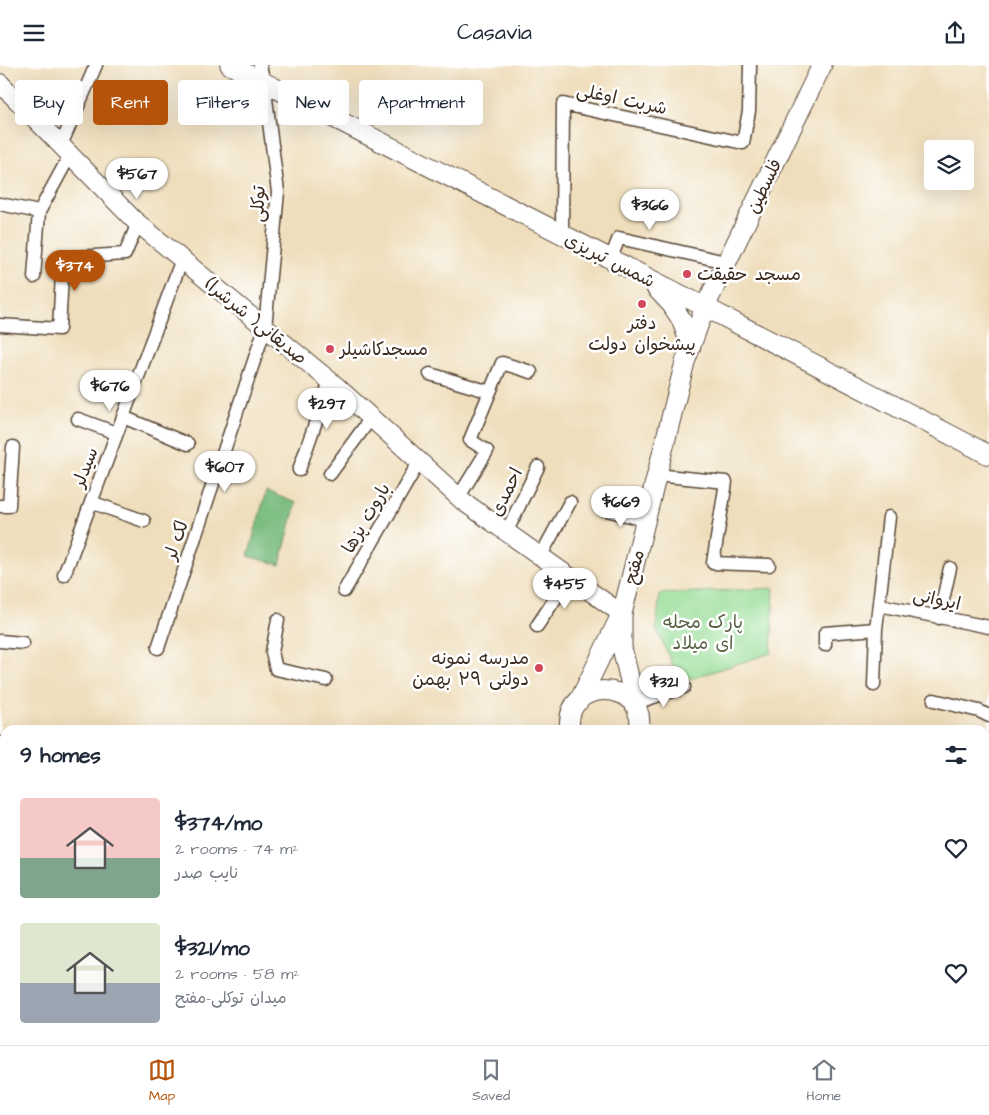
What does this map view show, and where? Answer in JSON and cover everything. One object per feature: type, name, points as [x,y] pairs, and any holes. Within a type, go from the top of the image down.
[{"type":"main road","name":"شمس تبریزی","points":[[230,65],[262,74],[562,235],[989,455]]},
{"type":"main road","name":"فلسطین","points":[[705,307],[822,65]]},
{"type":"main road","points":[[632,271],[655,288],[672,305],[682,319],[691,346]]},
{"type":"main road","name":"مفتح","points":[[637,716],[622,648],[622,614],[685,362],[705,307]]},
{"type":"main road","points":[[573,716],[622,614]]},
{"type":"main road","points":[[562,725],[573,716],[588,693],[600,689],[612,690],[624,695],[633,703],[637,716]]},
{"type":"street","points":[[34,277],[39,212],[65,150],[96,65]]},
{"type":"street","name":"شربت اوغلی","points":[[562,235],[563,104],[743,143],[749,111],[750,65]]},
{"type":"street","name":"توکلی","points":[[262,74],[278,192],[265,328]]},
{"type":"street","name":"(شرشرا )صدیقانی","points":[[0,83],[138,223],[330,381],[458,498],[622,614]]},
{"type":"street","points":[[0,204],[39,212]]},
{"type":"street","points":[[0,325],[60,329],[63,258],[125,254],[138,223]]},
{"type":"street","points":[[610,260],[619,238],[717,259]]},
{"type":"street","name":"سیدلر","points":[[64,575],[182,259]]},
{"type":"street","name":"لک لر","points":[[158,648],[265,328]]},
{"type":"street","points":[[458,498],[487,451],[470,440],[502,363],[531,372]]},
{"type":"street","points":[[430,374],[490,392]]},
{"type":"street","points":[[299,470],[330,381]]},
{"type":"street","points":[[123,417],[188,444]]},
{"type":"street","points":[[330,474],[371,418]]},
{"type":"street","points":[[78,419],[116,433]]},
{"type":"street","points":[[0,505],[9,506],[13,447]]},
{"type":"street","name":"باروت پزها","points":[[344,591],[419,462]]},
{"type":"street","name":"احمدی","points":[[506,533],[538,467]]},
{"type":"street","points":[[656,475],[726,482],[713,563],[769,565]]},
{"type":"street","points":[[91,502],[144,521]]},
{"type":"street","points":[[540,557],[570,502]]},
{"type":"street","points":[[603,509],[645,520]]},
{"type":"street","points":[[874,685],[876,629],[889,517]]},
{"type":"street","points":[[939,618],[950,568]]},
{"type":"street","points":[[537,626],[570,578]]},
{"type":"street","name":"ایروانی","points":[[879,605],[989,627]]},
{"type":"street","points":[[278,620],[272,651],[276,669],[326,680]]},
{"type":"street","points":[[825,645],[825,633],[876,629]]},
{"type":"street","points":[[0,641],[23,643]]},
{"type":"street","points":[[637,716],[684,687]]},
{"type":"street","points":[[934,700],[980,711],[989,716]]},
{"type":"green space","points":[[266,491],[296,503],[280,565],[248,556]]},
{"type":"green space","name":"پارک محله ای میلاد","points":[[774,588],[771,653],[680,682],[656,628],[660,594]]},
{"type":"place","name":"مسجد حقیقت","points":[[687,274]]},
{"type":"place","name":"دفتر پیشخوان دولت","points":[[642,304]]},
{"type":"place","name":"مسجدکاشیلر","points":[[330,349]]},
{"type":"place","name":"مدرسه نمونه دولتی ۲۹ بهمن","points":[[539,668]]}]
